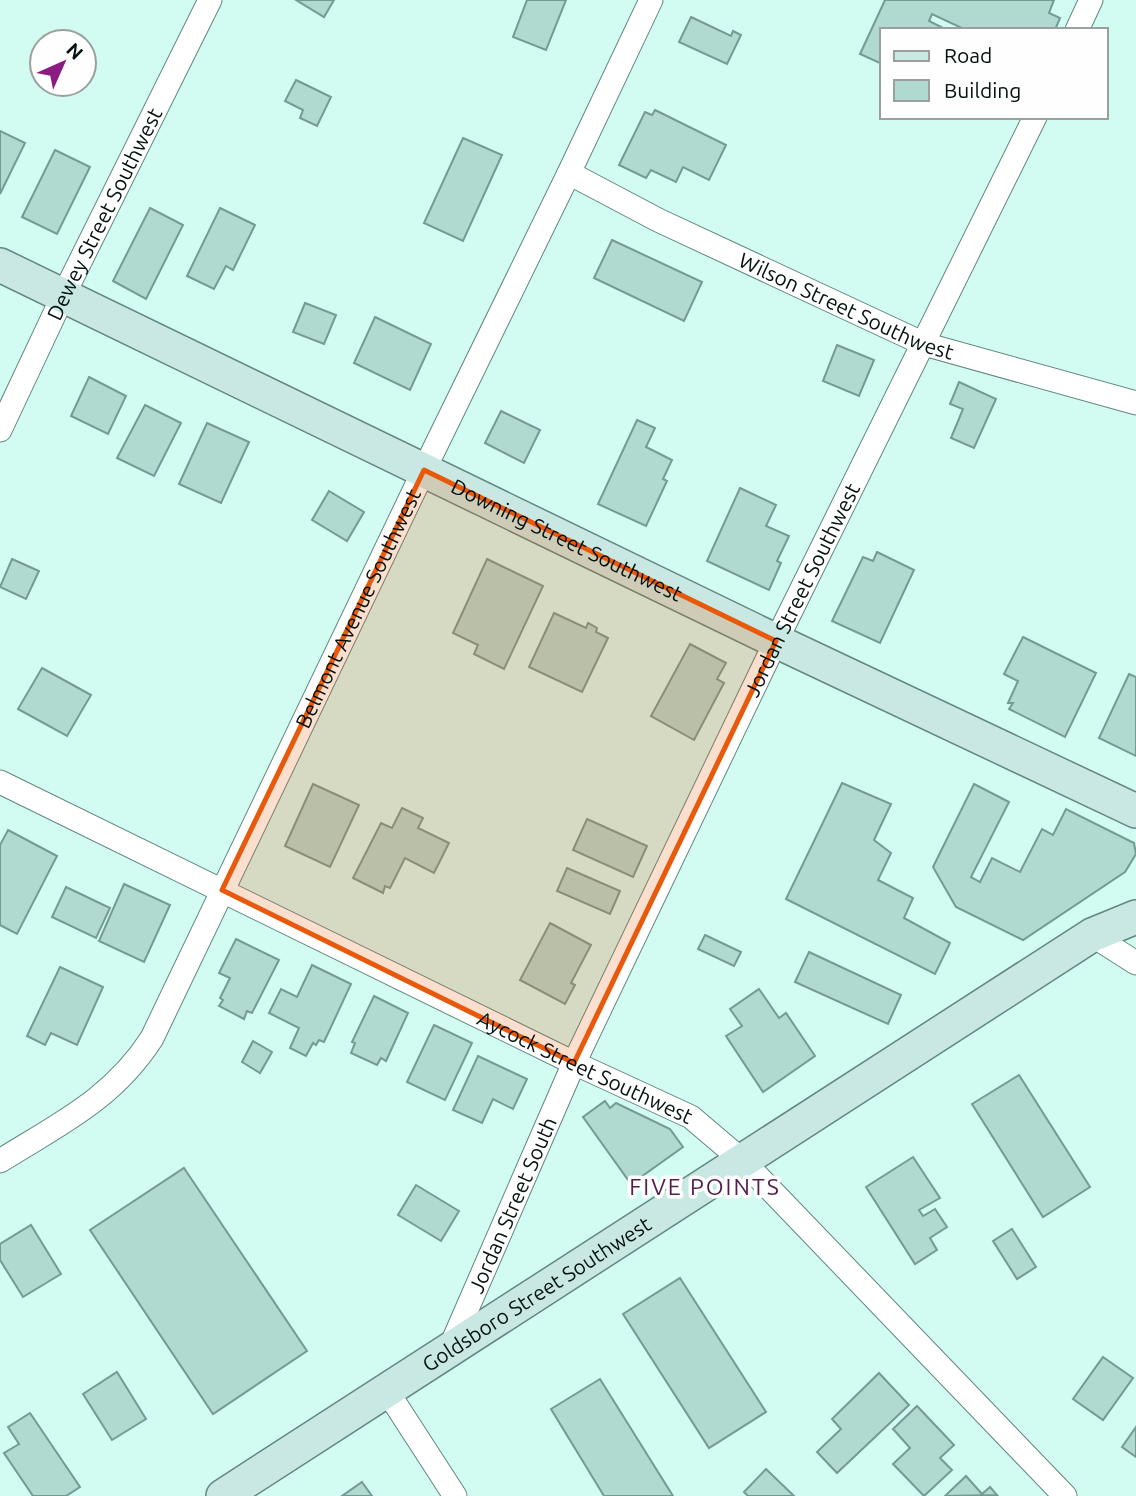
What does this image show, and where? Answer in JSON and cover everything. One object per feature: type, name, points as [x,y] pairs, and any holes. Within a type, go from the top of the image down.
[{"type":"street","name":"Dewey Street Southwest","points":[[0,430],[63,296],[210,0]]},
{"type":"street","name":"Belmont Avenue Southwest","points":[[0,1161],[103,1096],[133,1065],[152,1038],[651,0]]},
{"type":"street","points":[[1078,28],[1091,0]]},
{"type":"street","name":"Jordan Street Southwest","points":[[574,1063],[776,641],[1034,119]]},
{"type":"street","name":"Wilson Street Southwest","points":[[569,173],[658,220],[924,344],[1136,403]]},
{"type":"street","name":"Downing Street Southwest","points":[[0,265],[776,641],[1136,810]]},
{"type":"street","name":"Aycock Street Southwest","points":[[0,782],[574,1063],[691,1117],[744,1162],[1065,1496]]},
{"type":"street","name":"Goldsboro Street Southwest","points":[[223,1496],[1092,935],[1136,916]]},
{"type":"street","points":[[1092,935],[1136,963]]},
{"type":"street","name":"Jordan Street South","points":[[450,1348],[574,1063]]},
{"type":"street","points":[[387,1391],[455,1496]]},
{"type":"highlighted area","points":[[424,470],[776,641],[574,1063],[222,890]]},
{"type":"building","points":[[296,0],[334,0],[324,17]]},
{"type":"building","points":[[527,0],[566,0],[546,50],[513,37]]},
{"type":"building","points":[[885,0],[1054,0],[1049,13],[1060,18],[1056,28],[962,28],[932,14],[929,21],[943,28],[880,28],[880,63],[860,54]]},
{"type":"building","points":[[691,17],[731,36],[733,31],[741,35],[727,64],[679,42]]},
{"type":"building","points":[[296,80],[331,97],[317,126],[300,118],[303,110],[285,101]]},
{"type":"building","points":[[655,110],[726,145],[709,180],[683,167],[676,182],[651,170],[646,178],[619,165],[645,112],[652,115]]},
{"type":"building","points":[[0,131],[25,143],[0,194]]},
{"type":"building","points":[[463,138],[502,155],[463,241],[424,223]]},
{"type":"building","points":[[55,150],[90,167],[57,234],[22,217]]},
{"type":"building","points":[[150,208],[183,225],[146,299],[113,281]]},
{"type":"building","points":[[220,208],[255,225],[233,270],[226,266],[214,289],[187,276]]},
{"type":"building","points":[[612,240],[702,282],[684,321],[594,278]]},
{"type":"building","points":[[305,303],[336,315],[324,344],[293,332]]},
{"type":"building","points":[[375,317],[431,344],[410,390],[354,363]]},
{"type":"building","points":[[837,345],[874,360],[859,396],[823,381]]},
{"type":"building","points":[[89,377],[126,396],[108,434],[71,416]]},
{"type":"building","points":[[959,382],[996,399],[974,448],[951,438],[963,409],[950,404]]},
{"type":"building","points":[[145,405],[181,423],[154,476],[117,458]]},
{"type":"building","points":[[501,411],[540,430],[524,463],[485,443]]},
{"type":"building","points":[[637,420],[655,428],[646,447],[672,460],[663,479],[667,481],[646,526],[598,504]]},
{"type":"building","points":[[207,423],[249,442],[221,503],[179,484]]},
{"type":"building","points":[[740,488],[776,505],[766,526],[789,536],[777,561],[781,563],[769,590],[707,561]]},
{"type":"building","points":[[329,491],[364,512],[347,541],[312,520]]},
{"type":"building","points":[[877,552],[914,570],[880,643],[832,621],[863,557],[873,561]]},
{"type":"building","points":[[12,559],[39,571],[26,599],[0,587]]},
{"type":"building","points":[[487,559],[543,586],[504,669],[474,654],[478,645],[453,633]]},
{"type":"building","points":[[554,613],[586,628],[588,623],[597,628],[596,632],[608,638],[582,692],[529,667]]},
{"type":"building","points":[[1023,637],[1096,673],[1065,737],[1009,709],[1013,703],[1008,703],[1018,681],[1004,674]]},
{"type":"building","points":[[690,644],[726,663],[717,679],[724,683],[694,740],[651,716]]},
{"type":"building","points":[[42,668],[91,695],[67,736],[18,709]]},
{"type":"building","points":[[1129,674],[1136,677],[1136,756],[1099,738]]},
{"type":"building","points":[[842,783],[891,804],[874,840],[891,853],[878,880],[913,898],[904,918],[950,943],[935,974],[786,899]]},
{"type":"building","points":[[313,784],[359,805],[330,867],[285,846]]},
{"type":"building","points":[[974,784],[1009,802],[971,877],[980,882],[992,858],[1020,872],[1042,829],[1053,835],[1066,809],[1134,843],[1136,854],[1125,872],[1023,940],[956,907],[933,867]]},
{"type":"building","points":[[402,808],[423,818],[418,828],[449,843],[434,873],[405,858],[390,888],[385,886],[383,893],[353,878],[381,823],[392,828]]},
{"type":"building","points":[[587,819],[647,846],[633,877],[573,850]]},
{"type":"building","points":[[8,830],[57,856],[17,934],[0,925],[0,845]]},
{"type":"building","points":[[567,868],[620,891],[610,914],[557,891]]},
{"type":"building","points":[[124,884],[170,905],[144,962],[99,941]]},
{"type":"building","points":[[66,887],[110,908],[96,938],[52,917]]},
{"type":"building","points":[[550,923],[591,945],[571,983],[575,985],[565,1004],[520,980]]},
{"type":"building","points":[[705,935],[741,952],[734,966],[698,949]]},
{"type":"building","points":[[236,939],[279,960],[252,1013],[247,1011],[244,1019],[219,1006],[230,978],[219,973]]},
{"type":"building","points":[[809,952],[901,995],[888,1024],[795,982]]},
{"type":"building","points":[[312,965],[351,984],[324,1042],[319,1040],[316,1045],[313,1043],[306,1056],[290,1048],[299,1028],[269,1013],[281,989],[297,997]]},
{"type":"building","points":[[60,967],[103,987],[77,1045],[51,1033],[45,1045],[27,1036]]},
{"type":"building","points":[[759,989],[779,1018],[786,1013],[815,1056],[763,1092],[726,1036],[742,1026],[730,1009]]},
{"type":"building","points":[[374,996],[408,1013],[386,1061],[381,1058],[377,1065],[351,1053],[355,1043],[352,1042]]},
{"type":"building","points":[[434,1025],[472,1043],[445,1100],[407,1082]]},
{"type":"building","points":[[253,1041],[272,1052],[260,1073],[242,1062]]},
{"type":"building","points":[[478,1056],[527,1079],[513,1109],[493,1099],[482,1123],[453,1110]]},
{"type":"building","points":[[1019,1075],[1090,1187],[1043,1217],[972,1104]]},
{"type":"building","points":[[605,1101],[610,1108],[616,1103],[670,1129],[683,1147],[631,1184],[583,1117]]},
{"type":"building","points":[[913,1157],[940,1198],[919,1210],[923,1216],[935,1209],[947,1227],[930,1238],[937,1250],[915,1264],[866,1187]]},
{"type":"building","points":[[184,1168],[307,1351],[213,1414],[90,1230]]},
{"type":"building","points":[[416,1185],[459,1211],[441,1241],[398,1215]]},
{"type":"building","points":[[31,1225],[61,1274],[23,1297],[0,1260],[0,1244]]},
{"type":"building","points":[[1012,1229],[1036,1267],[1017,1279],[993,1241]]},
{"type":"building","points":[[680,1278],[766,1412],[709,1448],[623,1314]]},
{"type":"building","points":[[1103,1357],[1133,1378],[1103,1420],[1073,1399]]},
{"type":"building","points":[[117,1372],[146,1419],[112,1440],[83,1394]]},
{"type":"building","points":[[879,1373],[909,1405],[837,1473],[817,1452],[841,1429],[832,1419]]},
{"type":"building","points":[[600,1379],[673,1496],[604,1496],[551,1409]]},
{"type":"building","points":[[917,1406],[954,1445],[940,1458],[952,1470],[924,1496],[893,1464],[910,1448],[893,1429]]},
{"type":"building","points":[[30,1413],[80,1487],[66,1496],[33,1496],[4,1453],[19,1444],[8,1427]]},
{"type":"building","points":[[1136,1427],[1136,1457],[1122,1447]]},
{"type":"building","points":[[766,1469],[794,1496],[748,1496],[744,1492]]},
{"type":"building","points":[[966,1476],[982,1494],[990,1487],[997,1495],[945,1496]]},
{"type":"building","points":[[362,1482],[372,1496],[342,1496]]},
{"type":"district","name":"FIVE POINTS","points":[[705,1186]]}]
